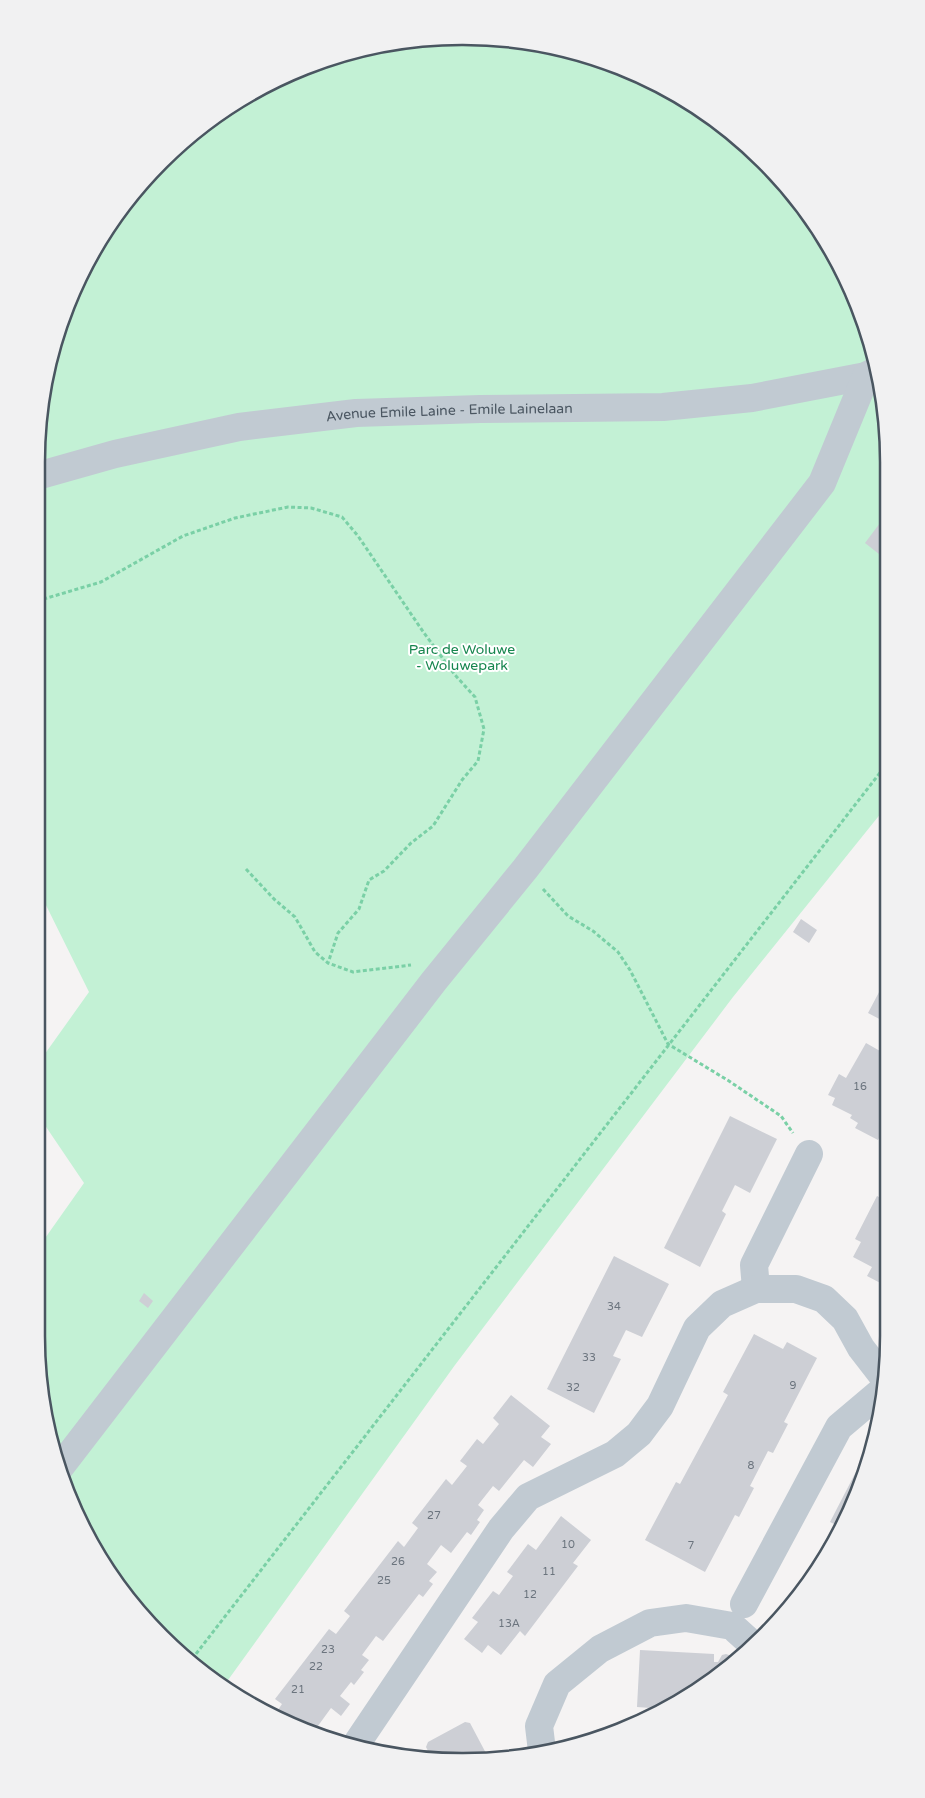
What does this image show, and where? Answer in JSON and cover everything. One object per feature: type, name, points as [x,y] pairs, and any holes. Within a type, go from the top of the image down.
[{"type":"street","name":"Avenue Emile Laine - Emile Lainelaan","points":[[45,474],[115,454],[249,425],[356,413],[480,409],[663,407],[752,398],[870,374]]},
{"type":"street","points":[[64,1462],[428,988],[525,869],[822,483],[871,375]]},
{"type":"street","points":[[756,1289],[754,1265],[809,1154]]},
{"type":"street","points":[[360,1740],[501,1529],[528,1497],[614,1454],[639,1434],[660,1406],[697,1328],[722,1304],[756,1289],[796,1289],[824,1299],[845,1319],[861,1348],[878,1370]]},
{"type":"street","points":[[744,1604],[839,1427],[875,1397]]},
{"type":"street","points":[[541,1745],[539,1726],[557,1684],[600,1649],[650,1623],[686,1618],[732,1626],[748,1640]]},
{"type":"path","points":[[45,599],[101,582],[183,536],[234,518],[288,507],[311,508],[342,517],[358,536],[424,633],[455,675],[475,697],[484,729],[478,761],[462,780],[433,826],[411,844],[384,871],[369,880],[359,909],[338,933],[328,962]]},
{"type":"path","points":[[195,1656],[880,773]]},
{"type":"path","points":[[246,869],[274,899],[296,917],[315,952],[328,962],[353,972],[410,964]]},
{"type":"path","points":[[548,895],[568,916],[593,930],[618,952],[630,970],[668,1044],[729,1081],[781,1116],[809,1154]]},
{"type":"green space","name":"Parc de Woluwe - Woluwepark","points":[[462,45],[490,46],[544,53],[571,59],[597,67],[647,88],[694,115],[717,131],[758,167],[794,208],[810,231],[837,278],[858,328],[866,354],[876,408],[880,462],[880,814],[733,997],[455,1365],[228,1681],[208,1667],[167,1631],[131,1590],[115,1567],[88,1520],[77,1495],[59,1444],[53,1417],[46,1363],[45,1238],[84,1183],[45,1125],[45,1054],[89,992],[45,903],[46,435],[53,381],[67,328],[88,278],[115,231],[131,208],[167,167],[187,149],[208,131],[254,101],[278,88],[328,67],[354,59],[408,49]]},
{"type":"building","points":[[880,523],[880,555],[865,543]]},
{"type":"building","points":[[801,919],[817,930],[809,943],[793,932]]},
{"type":"building","points":[[880,990],[880,1019],[868,1013]]},
{"type":"building","points":[[866,1043],[880,1051],[880,1136],[878,1140],[855,1128],[858,1123],[850,1118],[852,1115],[832,1105],[835,1098],[828,1095],[839,1074],[846,1078]]},
{"type":"building","points":[[730,1116],[777,1139],[750,1193],[735,1185],[722,1211],[726,1214],[700,1267],[664,1248]]},
{"type":"building","points":[[877,1196],[880,1198],[880,1283],[867,1276],[872,1267],[853,1257],[861,1242],[855,1239]]},
{"type":"building","points":[[614,1256],[669,1284],[642,1337],[626,1330],[613,1356],[621,1359],[594,1413],[547,1389]]},
{"type":"building","points":[[144,1293],[153,1301],[148,1308],[139,1301]]},
{"type":"building","points":[[754,1334],[783,1349],[787,1342],[817,1358],[784,1422],[788,1424],[773,1453],[768,1451],[750,1486],[754,1488],[739,1517],[735,1515],[705,1572],[645,1540],[676,1482],[680,1484],[728,1395],[723,1392]]},
{"type":"building","points":[[511,1395],[550,1426],[541,1437],[551,1444],[533,1467],[524,1460],[499,1491],[493,1486],[478,1505],[484,1510],[477,1520],[480,1522],[471,1535],[467,1532],[451,1553],[441,1545],[427,1564],[437,1572],[429,1581],[433,1584],[423,1597],[419,1594],[383,1641],[376,1636],[362,1655],[369,1660],[361,1670],[364,1672],[354,1685],[351,1682],[340,1696],[350,1704],[341,1716],[331,1708],[317,1727],[278,1710],[282,1704],[275,1699],[329,1629],[336,1634],[350,1616],[344,1611],[398,1541],[404,1547],[418,1528],[412,1523],[446,1479],[452,1485],[467,1466],[460,1461],[477,1439],[483,1444],[499,1424],[493,1418]]},
{"type":"building","points":[[860,1465],[837,1520],[835,1524],[830,1522]]},
{"type":"building","points":[[561,1516],[591,1540],[573,1563],[578,1566],[525,1636],[520,1631],[501,1655],[488,1645],[482,1653],[464,1639],[478,1622],[472,1618],[493,1591],[499,1595],[513,1576],[507,1572],[528,1544],[536,1550]]},
{"type":"building","points":[[640,1650],[714,1654],[714,1662],[718,1662],[722,1655],[730,1655],[717,1667],[671,1697],[651,1708],[637,1707]]},
{"type":"building","points":[[465,1722],[470,1723],[485,1752],[428,1751],[426,1747],[428,1742]]}]
